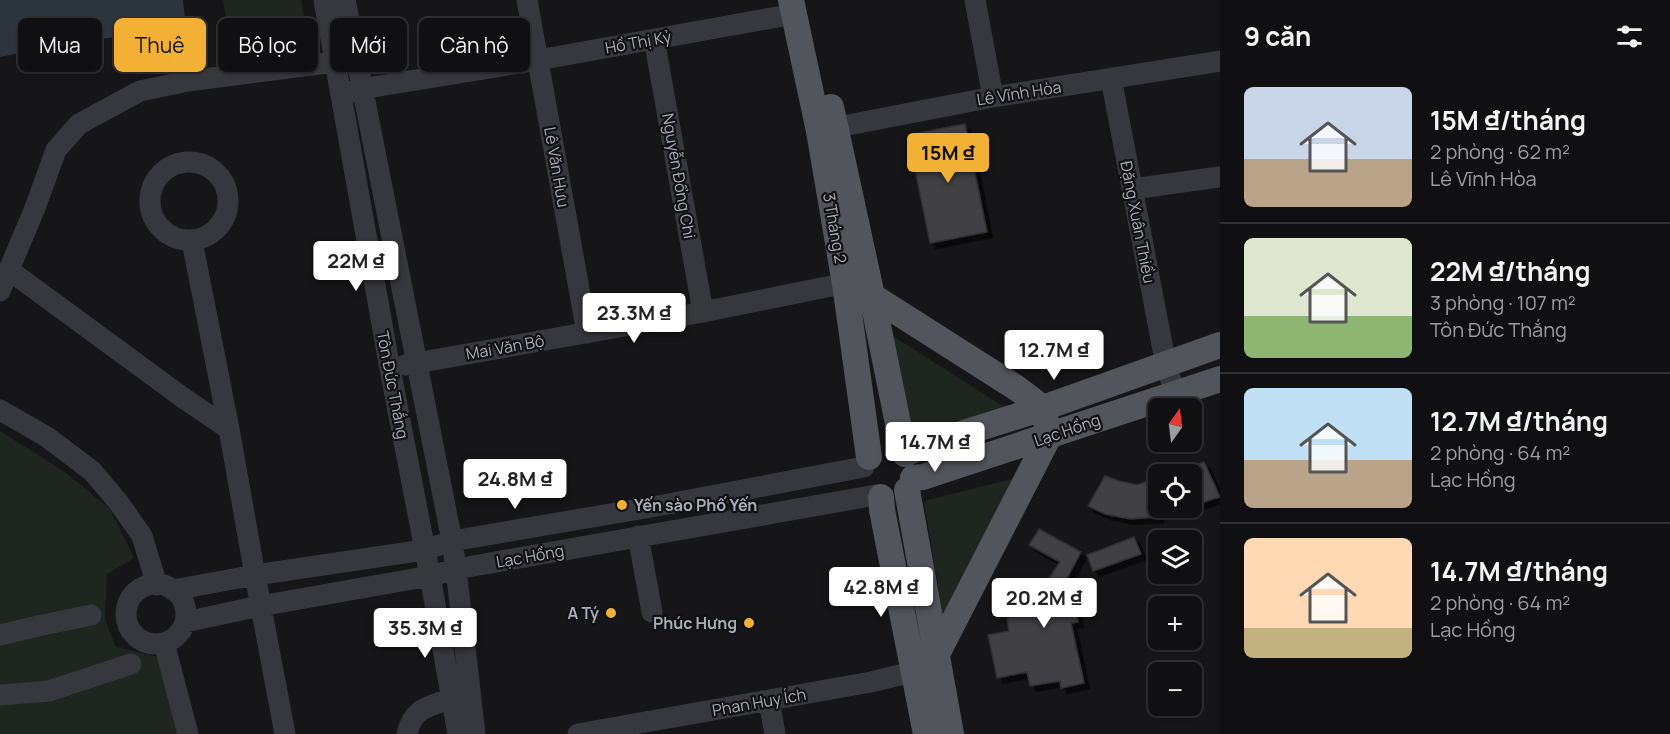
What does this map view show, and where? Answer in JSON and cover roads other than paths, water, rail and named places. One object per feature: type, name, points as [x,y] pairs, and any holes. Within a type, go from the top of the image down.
[{"type":"main road","name":"3 Tháng 2","points":[[798,5],[862,286],[904,454]]},
{"type":"main road","name":"3 Tháng 2","points":[[862,286],[867,462]]},
{"type":"main road","points":[[862,286],[1043,408],[1049,436],[938,660]]},
{"type":"main road","name":"Lạc Hồng","points":[[904,454],[1043,408],[1220,345]]},
{"type":"main road","name":"Lạc Hồng","points":[[910,484],[923,477],[1220,379]]},
{"type":"main road","points":[[910,484],[895,497],[878,496],[871,491],[864,479],[867,462],[876,451],[885,448],[895,449],[904,454],[912,465],[910,484],[951,734]]},
{"type":"main road","points":[[878,496],[926,734]]},
{"type":"street","name":"Tôn Đức Thắng","points":[[324,0],[330,34]]},
{"type":"street","name":"Tôn Đức Thắng","points":[[345,0],[452,541],[475,734]]},
{"type":"street","name":"Lê Văn Hưu","points":[[527,0],[587,333]]},
{"type":"street","points":[[975,0],[993,97]]},
{"type":"street","name":"Hồ Thị Kỷ","points":[[341,95],[361,89],[654,39],[798,5]]},
{"type":"street","name":"Nguyễn Đổng Chi","points":[[654,39],[703,312]]},
{"type":"street","name":"Lê Vĩnh Hòa","points":[[827,129],[993,97],[1220,61]]},
{"type":"street","points":[[0,291],[35,208],[56,150],[79,124],[140,91],[188,81],[330,63]]},
{"type":"street","name":"Tôn Đức Thắng","points":[[337,72],[458,734]]},
{"type":"street","name":"Đặng Xuân Thiều","points":[[1111,78],[1166,365],[1175,393]]},
{"type":"street","points":[[1132,189],[1220,177]]},
{"type":"street","points":[[192,241],[285,734]]},
{"type":"street","points":[[9,270],[229,429]]},
{"type":"street","name":"Mai Văn Bộ","points":[[390,369],[417,362],[862,286]]},
{"type":"street","points":[[0,410],[48,437],[92,471],[119,502],[142,536],[165,587]]},
{"type":"street","name":"Lạc Hồng","points":[[165,587],[255,576],[424,550],[452,541],[663,505],[867,462]]},
{"type":"street","name":"Lạc Hồng","points":[[185,622],[260,606],[430,576],[456,569],[878,496]]},
{"type":"street","points":[[663,505],[667,531]]},
{"type":"street","points":[[638,536],[652,612]]},
{"type":"street","points":[[147,585],[165,587],[180,597],[185,607],[185,622],[181,631],[164,643],[148,643],[139,639],[131,632],[126,622],[130,597],[147,585]]},
{"type":"street","points":[[0,635],[91,615]]},
{"type":"street","points":[[164,643],[188,734]]},
{"type":"street","name":"Phan Huy Ích","points":[[578,734],[646,728],[769,701],[871,682],[914,673],[938,660]]},
{"type":"street","points":[[0,695],[49,691],[131,664]]},
{"type":"street","points":[[407,734],[411,720],[422,709],[452,699]]},
{"type":"street","points":[[769,701],[775,734]]},
{"type":"place","name":"Yến sào Phố Yến","points":[[622,505]]},
{"type":"place","name":"A Tý","points":[[611,613]]},
{"type":"place","name":"Phúc Hưng","points":[[749,623]]}]
